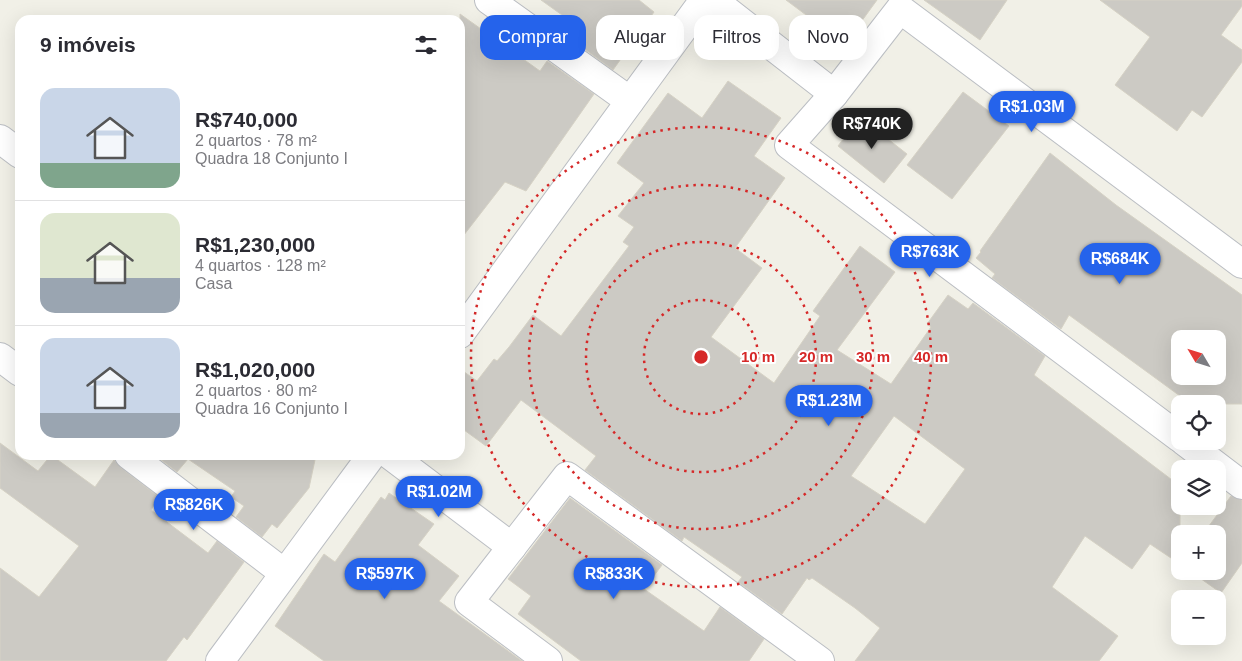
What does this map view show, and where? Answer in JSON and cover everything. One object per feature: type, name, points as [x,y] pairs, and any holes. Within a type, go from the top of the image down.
[{"type":"street","points":[[489,0],[630,101]]},
{"type":"street","points":[[465,327],[704,0]]},
{"type":"street","points":[[713,0],[834,94]]},
{"type":"street","points":[[1171,431],[789,146],[834,94],[900,9],[1242,264]]},
{"type":"street","points":[[0,139],[15,150]]},
{"type":"street","points":[[0,357],[15,368]]},
{"type":"street","points":[[1196,450],[1242,485]]},
{"type":"street","points":[[136,460],[284,573]]},
{"type":"street","points":[[220,661],[368,460]]},
{"type":"street","points":[[397,460],[512,547]]},
{"type":"street","points":[[548,661],[469,602],[567,476],[820,661]]},
{"type":"building","points":[[541,0],[639,0],[654,12],[652,15],[596,15],[596,57],[586,50],[586,15],[562,15]]},
{"type":"building","points":[[786,0],[877,0],[866,15],[806,15]]},
{"type":"building","points":[[924,0],[1007,0],[980,40]]},
{"type":"building","points":[[1100,0],[1242,0],[1242,6],[1221,35],[1242,50],[1242,62],[1202,117],[1192,110],[1177,131],[1115,85],[1150,37]]},
{"type":"building","points":[[465,18],[480,28],[480,60],[525,60],[540,71],[547,61],[594,94],[526,191],[505,182],[465,234]]},
{"type":"building","points":[[599,60],[620,60],[613,70]]},
{"type":"building","points":[[728,81],[781,118],[754,156],[785,178],[735,248],[762,268],[711,337],[774,383],[820,316],[813,311],[860,246],[895,272],[837,350],[891,384],[931,327],[927,324],[948,295],[968,309],[973,303],[1045,356],[1034,375],[1171,479],[1171,515],[1180,515],[1180,525],[1171,525],[1171,558],[1150,544],[1132,569],[1085,536],[1052,587],[1118,636],[1099,661],[855,661],[880,628],[855,608],[812,578],[809,580],[807,578],[782,614],[738,582],[742,577],[684,537],[682,541],[585,470],[596,456],[521,400],[486,446],[465,431],[465,373],[477,381],[494,359],[497,361],[509,347],[533,315],[561,336],[629,246],[623,242],[634,227],[618,216],[644,183],[617,163],[668,93],[702,118]],"holes":[[[894,416],[965,469],[925,524],[851,476]]]},
{"type":"building","points":[[963,92],[1009,126],[952,199],[907,165]]},
{"type":"building","points":[[860,117],[907,154],[884,183],[838,146]]},
{"type":"building","points":[[1050,153],[1116,205],[1242,295],[1242,404],[1226,404],[1226,395],[1179,395],[1069,315],[1061,329],[992,278],[995,274],[976,258]]},
{"type":"building","points":[[0,443],[15,454],[15,460],[23,460],[38,471],[47,460],[58,460],[95,487],[114,460],[120,467],[159,497],[151,510],[208,553],[217,541],[244,562],[187,640],[184,637],[166,661],[0,661],[0,568],[39,597],[79,546],[0,488]]},
{"type":"building","points":[[161,460],[187,460],[177,472]]},
{"type":"building","points":[[189,460],[315,460],[309,488],[277,528],[272,524],[262,537],[236,517],[244,506],[231,497],[235,491]]},
{"type":"building","points":[[389,493],[434,524],[418,545],[459,576],[439,601],[522,661],[324,661],[275,626],[324,554],[335,562],[381,497],[385,500]]},
{"type":"building","points":[[1231,496],[1242,500],[1242,563],[1223,590],[1217,590],[1203,580],[1226,580],[1226,525],[1210,525],[1217,515],[1226,515],[1226,503]]},
{"type":"building","points":[[570,498],[662,565],[644,589],[704,631],[720,607],[764,639],[749,661],[581,661],[518,614],[531,596],[508,579]]}]
